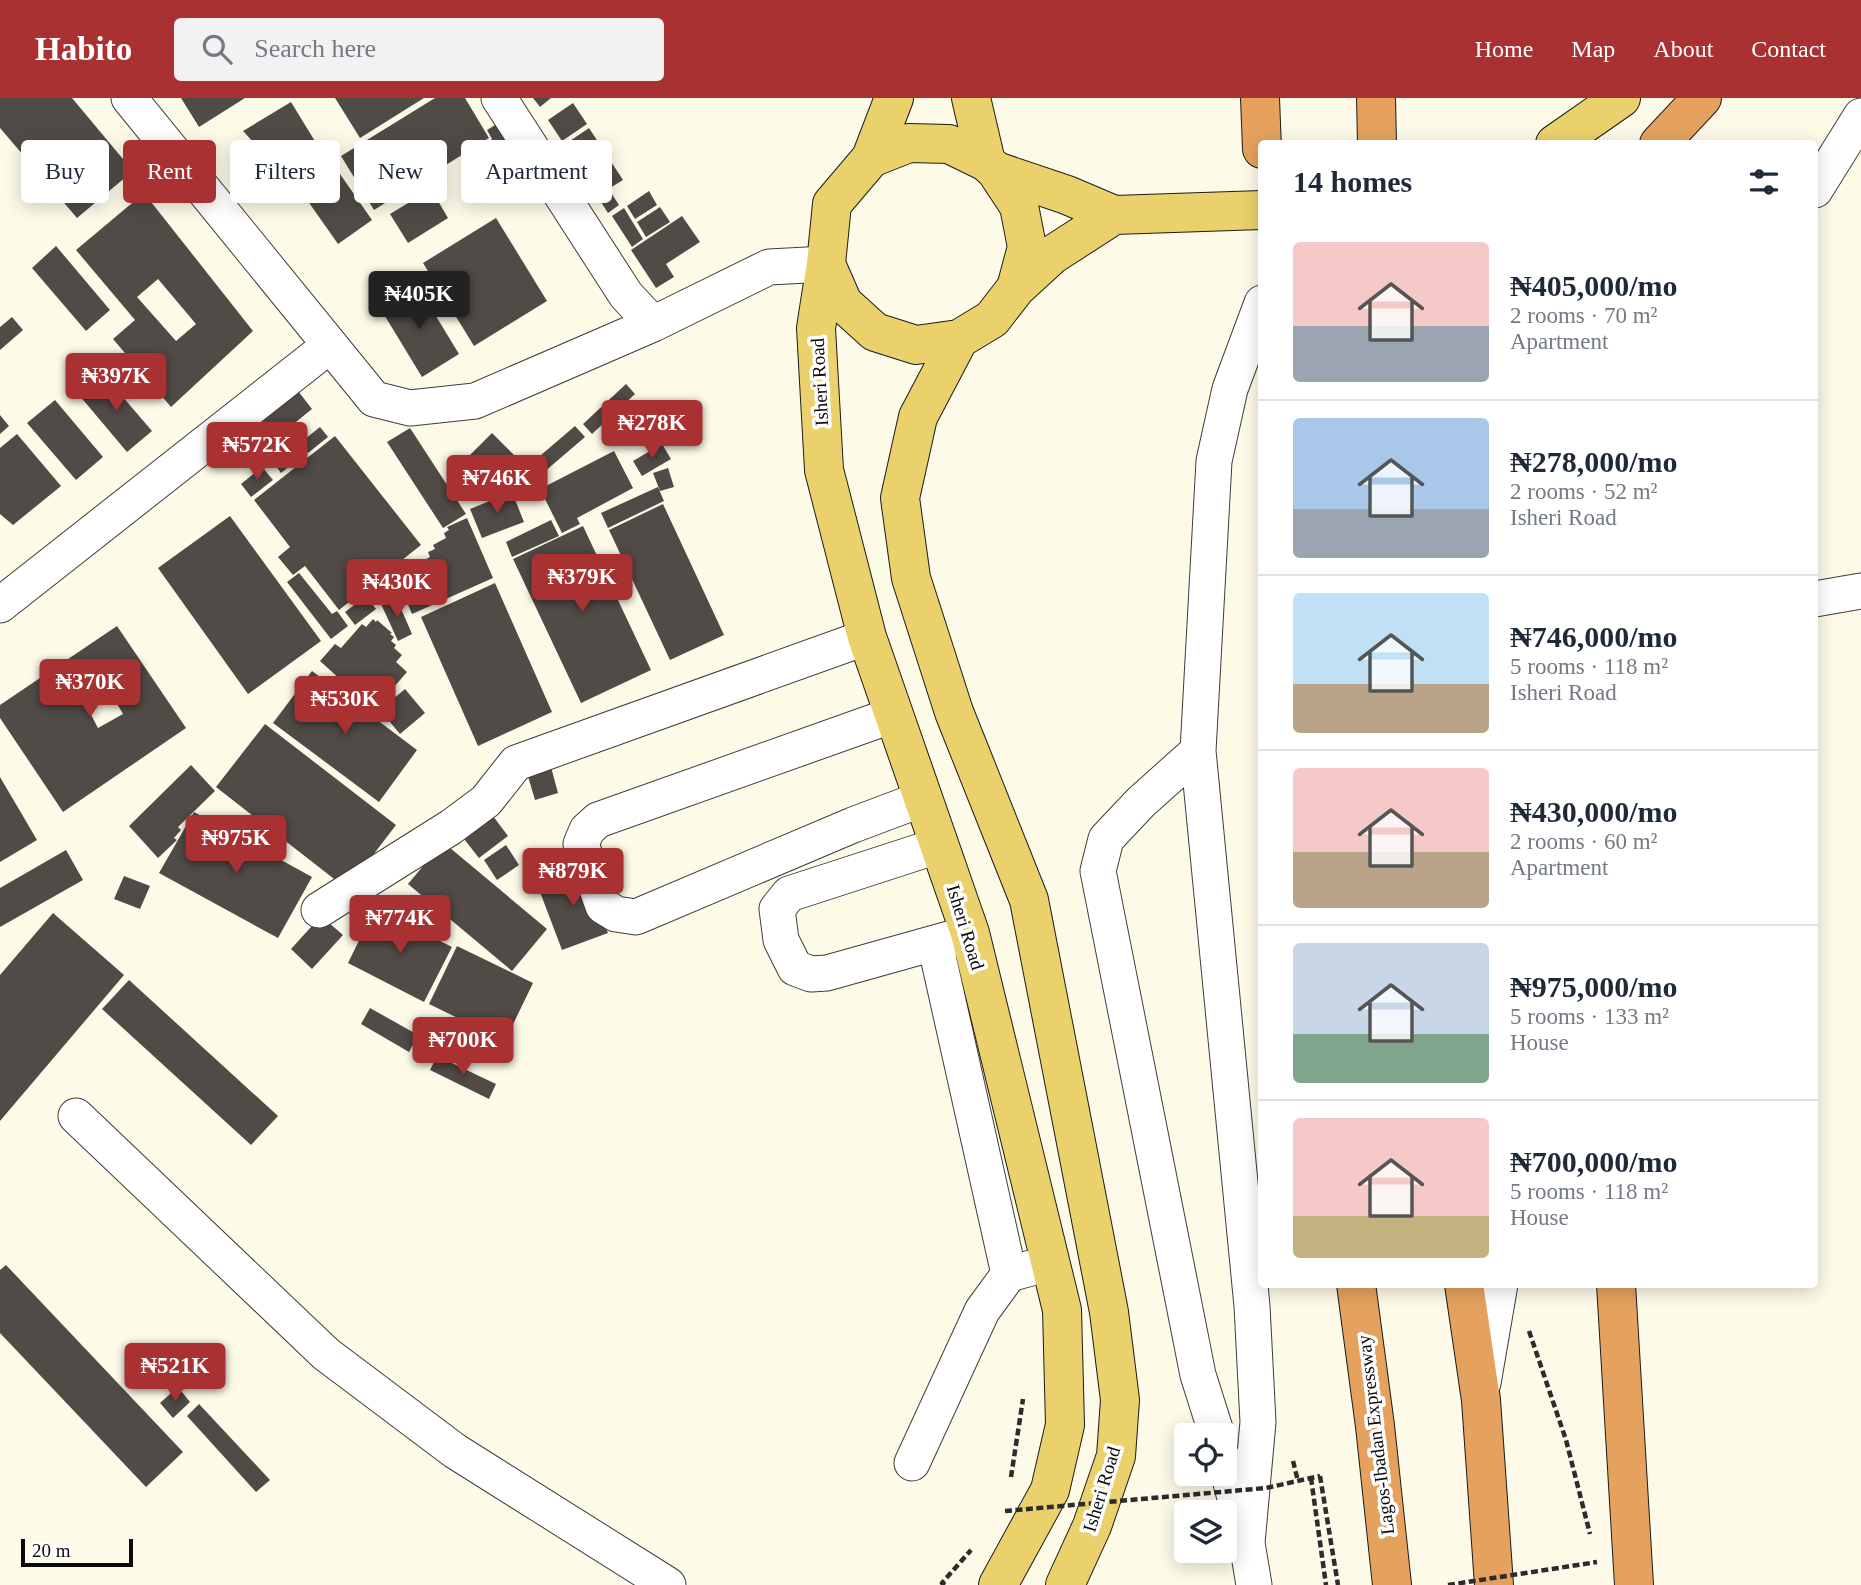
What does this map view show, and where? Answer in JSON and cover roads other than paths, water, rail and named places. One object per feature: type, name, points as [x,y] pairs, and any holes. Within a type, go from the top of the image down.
[{"type":"highway","points":[[1259,98],[1261,140]]},
{"type":"highway","points":[[1376,98],[1377,140]]},
{"type":"highway","points":[[1663,140],[1702,98]]},
{"type":"highway","name":"Lagos-Ibadan Expressway","points":[[1357,1288],[1392,1585]]},
{"type":"highway","points":[[1466,1288],[1480,1400],[1494,1585]]},
{"type":"highway","points":[[1616,1288],[1634,1585]]},
{"type":"main road","points":[[871,158],[894,98]]},
{"type":"main road","points":[[971,98],[991,166]]},
{"type":"main road","points":[[1561,140],[1621,98]]},
{"type":"main road","points":[[1608,140],[1649,98]]},
{"type":"main road","name":"Isheri Road","points":[[998,1585],[1050,1490],[1065,1425],[1062,1310],[1052,1262],[953,938],[940,845],[867,637],[824,470],[816,328],[832,204],[871,158],[909,143],[949,145],[991,166],[1114,215],[1258,210]]},
{"type":"main road","name":"Isheri Road","points":[[991,166],[1019,206],[1027,247],[1016,288]]},
{"type":"main road","name":"Isheri Road","points":[[826,264],[843,303],[875,332],[916,345],[959,340],[992,319],[1016,288],[1052,255],[1114,215]]},
{"type":"main road","name":"Isheri Road","points":[[959,340],[918,417],[900,498],[911,579],[954,712],[1029,900],[1109,1312],[1120,1401],[1116,1456],[1092,1526],[1065,1585]]},
{"type":"street","points":[[129,98],[374,399],[410,408],[475,401],[653,324],[769,267],[826,264]]},
{"type":"street","points":[[499,98],[626,295],[653,324]]},
{"type":"street","points":[[1818,185],[1861,116]]},
{"type":"street","points":[[1247,1543],[1258,1422],[1252,1306],[1198,751],[1214,461],[1230,388],[1258,314]]},
{"type":"street","points":[[0,605],[329,346]]},
{"type":"street","points":[[1818,598],[1861,591]]},
{"type":"street","points":[[319,910],[451,827],[486,801],[516,763],[867,637]]},
{"type":"street","points":[[893,715],[598,820],[587,830],[581,844],[603,906],[616,914],[636,916],[922,799]]},
{"type":"street","points":[[1198,751],[1141,802],[1106,839],[1098,871],[1198,1375],[1213,1423]]},
{"type":"street","points":[[940,845],[789,894],[777,909],[781,940],[795,968],[811,974],[827,973],[953,938],[1009,1274]]},
{"type":"street","points":[[76,1116],[326,1354],[454,1451],[668,1585]]},
{"type":"street","points":[[912,1463],[982,1311],[1009,1274],[1052,1262]]},
{"type":"street","points":[[1480,1400],[1499,1288]]},
{"type":"street","points":[[1232,1486],[1247,1543],[1254,1585]]}]
